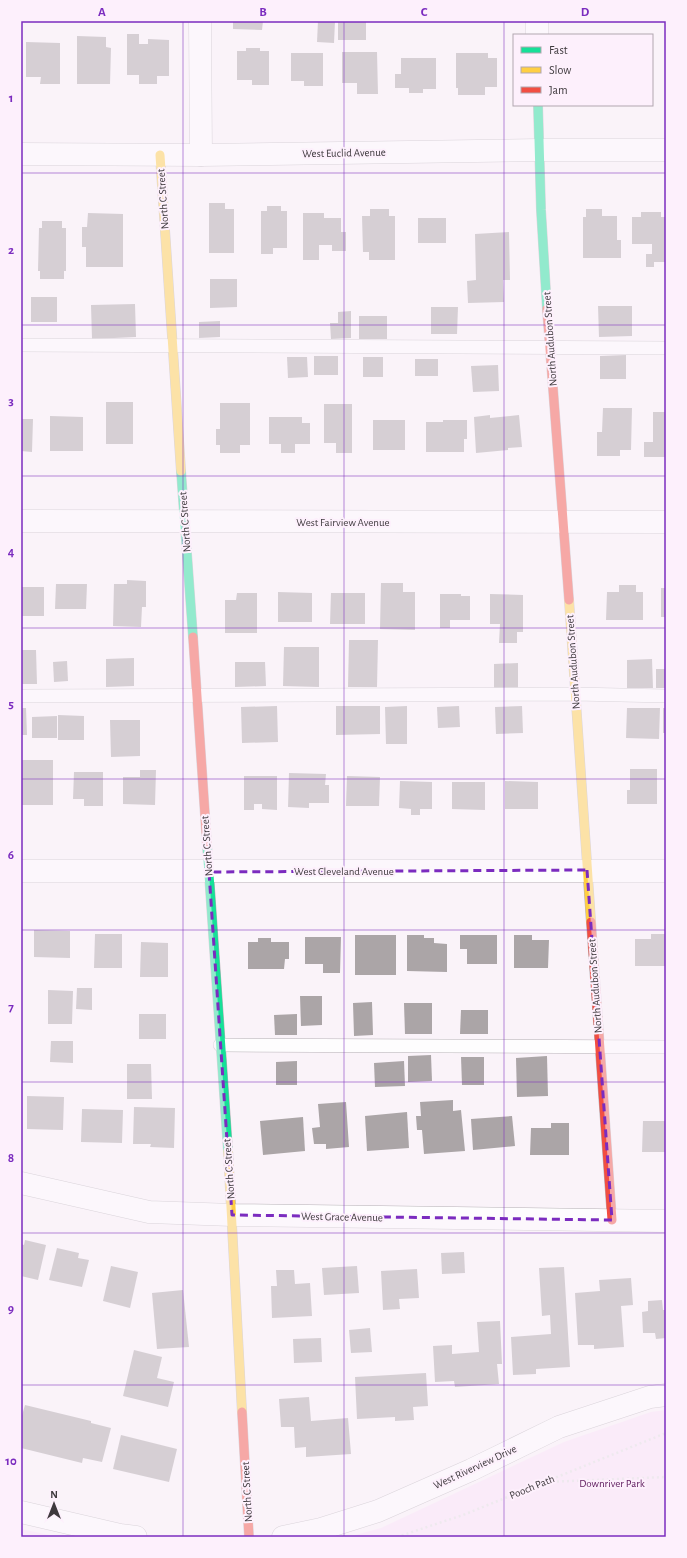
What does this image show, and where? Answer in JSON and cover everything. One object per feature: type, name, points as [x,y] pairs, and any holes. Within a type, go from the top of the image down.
[{"type":"street","points":[[200,21],[201,155]]},
{"type":"street","points":[[537,21],[537,34]]},
{"type":"street","name":"North Audubon Street","points":[[538,106],[538,150],[550,346],[564,522],[598,1046],[612,1220]]},
{"type":"street","name":"West Euclid Avenue","points":[[21,154],[201,155],[538,150],[666,150]]},
{"type":"street","name":"North C Street","points":[[160,155],[232,1215],[249,1537]]},
{"type":"street","name":"West Fairview Avenue","points":[[21,521],[666,522]]},
{"type":"street","name":"West Cleveland Avenue","points":[[21,871],[666,871]]},
{"type":"street","name":"West Grace Avenue","points":[[21,1183],[149,1212],[232,1215],[666,1221]]},
{"type":"street","name":"West Riverview Drive","points":[[283,1537],[322,1529],[378,1511],[471,1470],[559,1427],[650,1397],[666,1395]]},
{"type":"street","points":[[21,1512],[120,1535],[136,1537]]},
{"type":"lane","points":[[21,345],[550,346],[666,348]]},
{"type":"lane","points":[[21,696],[575,694],[666,696]]},
{"type":"lane","points":[[220,1045],[666,1047]]},
{"type":"path","name":"Pooch Path","points":[[397,1537],[463,1515],[666,1433]]},
{"type":"path","points":[[544,1482],[666,1478]]},
{"type":"highlighted area","points":[[587,870],[612,1220],[232,1215],[209,872]]},
{"type":"green space","name":"Downriver Park","points":[[666,1410],[666,1537],[348,1537],[381,1528],[564,1442],[651,1412]]},
{"type":"green space","points":[[21,1529],[59,1537],[21,1537]]},
{"type":"building","points":[[233,21],[263,21],[262,30],[233,29]]},
{"type":"building","points":[[318,21],[335,21],[334,43],[317,42]]},
{"type":"building","points":[[338,21],[366,21],[366,40],[338,40]]},
{"type":"building","points":[[127,34],[139,34],[139,44],[148,44],[148,39],[169,40],[169,76],[157,76],[157,84],[139,84],[139,75],[127,75]]},
{"type":"building","points":[[77,36],[106,37],[106,47],[111,48],[110,84],[77,84]]},
{"type":"building","points":[[26,42],[60,43],[60,84],[40,84],[41,77],[26,77]]},
{"type":"building","points":[[246,48],[260,48],[260,51],[269,51],[269,85],[252,85],[252,80],[237,80],[237,51],[246,51]]},
{"type":"building","points":[[342,52],[377,52],[378,94],[357,94],[357,83],[342,83]]},
{"type":"building","points":[[291,53],[323,53],[323,86],[304,86],[304,81],[291,81]]},
{"type":"building","points":[[456,53],[488,53],[488,58],[497,58],[497,87],[485,87],[485,95],[458,95],[458,88],[456,88]]},
{"type":"building","points":[[401,58],[436,58],[436,89],[423,89],[423,93],[409,93],[409,88],[395,88],[395,74],[401,74]]},
{"type":"building","points":[[209,203],[225,203],[225,209],[234,209],[234,253],[209,253]]},
{"type":"building","points":[[267,206],[281,206],[281,211],[287,211],[287,248],[273,248],[273,254],[261,254],[261,211],[267,211]]},
{"type":"building","points":[[370,209],[389,209],[389,216],[395,216],[395,260],[369,260],[369,252],[363,252],[362,216],[370,216]]},
{"type":"building","points":[[586,209],[602,209],[602,216],[617,216],[617,240],[621,240],[621,258],[583,258],[583,217],[586,217]]},
{"type":"building","points":[[641,212],[661,212],[661,217],[666,217],[666,262],[654,262],[654,267],[646,267],[646,254],[652,254],[652,244],[632,244],[632,217],[641,217]]},
{"type":"building","points":[[88,213],[123,214],[123,267],[86,267],[86,247],[82,247],[82,227],[87,227]]},
{"type":"building","points":[[303,213],[324,213],[324,218],[341,218],[341,232],[346,232],[346,251],[332,251],[332,245],[319,245],[319,260],[303,260]]},
{"type":"building","points":[[418,218],[446,218],[446,243],[418,243]]},
{"type":"building","points":[[42,221],[62,221],[62,228],[66,228],[66,271],[64,271],[64,279],[40,279],[40,271],[38,271],[39,228],[42,228]]},
{"type":"building","points":[[509,232],[510,280],[503,280],[504,302],[468,303],[467,281],[476,280],[475,234]]},
{"type":"building","points":[[210,279],[237,279],[237,307],[210,308]]},
{"type":"building","points":[[31,297],[57,297],[57,322],[31,322]]},
{"type":"building","points":[[135,304],[136,337],[92,339],[91,305]]},
{"type":"building","points":[[598,306],[632,306],[632,336],[599,337]]},
{"type":"building","points":[[431,307],[458,307],[457,334],[431,334]]},
{"type":"building","points":[[351,311],[351,338],[331,339],[330,323],[338,323],[338,312]]},
{"type":"building","points":[[359,316],[387,316],[387,339],[359,339]]},
{"type":"building","points":[[220,321],[220,337],[199,338],[199,322]]},
{"type":"building","points":[[626,355],[626,379],[600,379],[600,356]]},
{"type":"building","points":[[314,356],[338,356],[338,375],[314,375]]},
{"type":"building","points":[[287,357],[307,357],[308,377],[288,378]]},
{"type":"building","points":[[363,357],[383,357],[383,377],[363,377]]},
{"type":"building","points":[[415,359],[438,359],[438,376],[415,376]]},
{"type":"building","points":[[498,365],[499,391],[473,392],[471,366]]},
{"type":"building","points":[[106,402],[133,402],[133,444],[106,444]]},
{"type":"building","points":[[220,403],[250,403],[250,445],[240,445],[240,453],[220,453],[220,445],[216,445],[216,429],[220,429]]},
{"type":"building","points":[[324,404],[352,404],[352,453],[336,453],[336,443],[324,443]]},
{"type":"building","points":[[603,408],[632,408],[631,450],[620,450],[620,456],[597,456],[597,432],[602,432]]},
{"type":"building","points":[[653,412],[666,412],[666,457],[644,457],[644,442],[653,442]]},
{"type":"building","points":[[490,415],[490,418],[519,415],[522,447],[476,453],[474,417]]},
{"type":"building","points":[[50,416],[83,417],[83,451],[50,451]]},
{"type":"building","points":[[269,417],[302,417],[302,423],[310,423],[310,444],[295,444],[295,453],[281,453],[281,444],[269,444]]},
{"type":"building","points":[[21,419],[33,419],[32,452],[21,451]]},
{"type":"building","points":[[373,420],[405,420],[405,450],[373,450]]},
{"type":"building","points":[[443,420],[467,420],[467,439],[464,439],[464,452],[426,452],[426,422],[443,422]]},
{"type":"building","points":[[127,580],[146,581],[146,607],[142,607],[141,627],[113,626],[114,584],[127,584]]},
{"type":"building","points":[[381,583],[403,583],[403,592],[415,592],[415,630],[380,629]]},
{"type":"building","points":[[56,584],[87,584],[86,609],[55,609]]},
{"type":"building","points":[[619,585],[636,585],[636,592],[643,592],[643,620],[606,620],[607,592],[619,592]]},
{"type":"building","points":[[21,587],[44,587],[44,616],[21,616]]},
{"type":"building","points":[[661,588],[666,588],[666,617],[661,617]]},
{"type":"building","points":[[278,592],[312,593],[312,622],[278,622]]},
{"type":"building","points":[[237,593],[257,593],[257,633],[225,633],[225,600],[236,600]]},
{"type":"building","points":[[331,593],[365,593],[365,624],[330,624]]},
{"type":"building","points":[[440,594],[461,594],[461,596],[470,596],[470,620],[450,620],[450,628],[440,628]]},
{"type":"building","points":[[490,594],[523,595],[523,632],[517,632],[517,643],[499,643],[500,624],[490,624]]},
{"type":"building","points":[[349,640],[378,640],[377,687],[348,687]]},
{"type":"building","points":[[284,647],[319,647],[319,687],[283,686]]},
{"type":"building","points":[[21,650],[36,650],[37,684],[21,684]]},
{"type":"building","points":[[134,658],[134,686],[106,687],[106,659]]},
{"type":"building","points":[[652,659],[653,688],[627,688],[627,660]]},
{"type":"building","points":[[67,661],[68,681],[54,682],[53,662]]},
{"type":"building","points":[[235,662],[265,662],[266,686],[235,687]]},
{"type":"building","points":[[518,663],[518,689],[494,689],[494,664]]},
{"type":"building","points":[[656,669],[666,669],[666,688],[656,688]]},
{"type":"building","points":[[277,706],[278,742],[242,743],[241,707]]},
{"type":"building","points":[[336,706],[380,706],[380,734],[336,735]]},
{"type":"building","points":[[407,706],[407,744],[386,744],[385,707]]},
{"type":"building","points":[[459,706],[460,727],[438,728],[437,707]]},
{"type":"building","points":[[522,706],[523,733],[496,734],[495,707]]},
{"type":"building","points":[[21,708],[26,708],[27,735],[21,735]]},
{"type":"building","points":[[627,708],[660,708],[659,739],[626,738]]},
{"type":"building","points":[[663,708],[666,708],[666,733],[663,733]]},
{"type":"building","points":[[58,715],[84,716],[84,740],[58,740]]},
{"type":"building","points":[[57,716],[57,738],[32,738],[32,717]]},
{"type":"building","points":[[110,720],[140,720],[140,756],[111,757]]},
{"type":"building","points":[[21,760],[53,760],[53,805],[21,805]]},
{"type":"building","points":[[630,769],[657,769],[657,804],[627,804],[627,790],[630,790]]},
{"type":"building","points":[[140,770],[156,770],[155,805],[123,804],[123,777],[140,777]]},
{"type":"building","points":[[74,772],[103,772],[103,806],[84,806],[84,799],[73,799]]},
{"type":"building","points":[[289,773],[326,774],[325,785],[329,785],[329,803],[309,803],[309,808],[288,807]]},
{"type":"building","points":[[244,776],[277,776],[277,810],[262,809],[262,804],[254,804],[254,810],[244,810]]},
{"type":"building","points":[[347,776],[380,777],[379,806],[346,806]]},
{"type":"building","points":[[400,781],[432,782],[432,809],[420,809],[420,815],[411,815],[411,809],[399,808]]},
{"type":"building","points":[[505,781],[538,782],[538,809],[505,809]]},
{"type":"building","points":[[452,782],[485,782],[485,810],[452,809]]},
{"type":"building","points":[[34,930],[70,931],[70,958],[34,957]]},
{"type":"building","points":[[95,934],[122,934],[122,968],[94,968]]},
{"type":"building","points":[[651,934],[666,934],[666,966],[635,966],[635,939],[651,939]]},
{"type":"building","points":[[355,935],[396,935],[396,975],[355,975]]},
{"type":"building","points":[[407,935],[424,935],[424,938],[434,938],[434,943],[447,944],[447,972],[407,971]]},
{"type":"building","points":[[460,935],[497,935],[497,964],[467,964],[467,949],[460,949]]},
{"type":"building","points":[[514,935],[532,935],[532,940],[549,940],[548,968],[514,968]]},
{"type":"building","points":[[305,937],[341,937],[340,973],[323,973],[323,964],[305,964]]},
{"type":"building","points":[[258,938],[271,938],[271,942],[289,942],[289,959],[285,959],[284,969],[248,969],[248,942],[258,942]]},
{"type":"building","points":[[141,942],[168,943],[168,977],[140,977]]},
{"type":"building","points":[[77,988],[92,988],[92,1010],[76,1009]]},
{"type":"building","points":[[48,990],[73,991],[72,1024],[48,1024]]},
{"type":"building","points":[[300,996],[322,996],[322,1025],[301,1026]]},
{"type":"building","points":[[372,1002],[373,1035],[354,1036],[353,1003]]},
{"type":"building","points":[[404,1003],[432,1003],[432,1034],[405,1034]]},
{"type":"building","points":[[461,1010],[488,1010],[488,1034],[460,1034]]},
{"type":"building","points":[[139,1014],[166,1014],[166,1039],[139,1039]]},
{"type":"building","points":[[297,1014],[297,1035],[275,1035],[274,1015]]},
{"type":"building","points":[[51,1041],[73,1041],[73,1063],[50,1062]]},
{"type":"building","points":[[431,1055],[432,1081],[408,1082],[408,1056]]},
{"type":"building","points":[[547,1056],[548,1096],[517,1097],[516,1058]]},
{"type":"building","points":[[461,1057],[484,1057],[484,1085],[462,1085]]},
{"type":"building","points":[[297,1061],[297,1085],[276,1085],[276,1062]]},
{"type":"building","points":[[404,1061],[405,1086],[375,1087],[374,1063]]},
{"type":"building","points":[[127,1064],[151,1064],[152,1099],[127,1099]]},
{"type":"building","points":[[27,1096],[64,1097],[63,1130],[27,1129]]},
{"type":"building","points":[[453,1100],[453,1111],[461,1110],[465,1151],[424,1154],[422,1130],[417,1130],[416,1116],[421,1116],[420,1102]]},
{"type":"building","points":[[346,1102],[349,1147],[326,1149],[326,1144],[314,1144],[312,1128],[320,1127],[318,1104]]},
{"type":"building","points":[[134,1107],[175,1108],[174,1148],[150,1147],[151,1144],[133,1144]]},
{"type":"building","points":[[82,1109],[123,1110],[122,1143],[81,1142]]},
{"type":"building","points":[[407,1112],[409,1148],[367,1151],[365,1116]]},
{"type":"building","points":[[512,1116],[515,1146],[473,1150],[471,1119]]},
{"type":"building","points":[[303,1117],[305,1151],[263,1155],[260,1121]]},
{"type":"building","points":[[643,1121],[666,1121],[666,1152],[642,1152]]},
{"type":"building","points":[[551,1123],[569,1123],[569,1155],[530,1155],[531,1128],[551,1128]]},
{"type":"building","points":[[25,1240],[46,1245],[38,1280],[21,1276],[21,1244],[24,1245]]},
{"type":"building","points":[[57,1248],[79,1253],[78,1258],[89,1260],[82,1287],[49,1280]]},
{"type":"building","points":[[464,1252],[465,1273],[442,1274],[441,1253]]},
{"type":"building","points":[[111,1266],[138,1272],[130,1308],[103,1301]]},
{"type":"building","points":[[357,1266],[359,1293],[324,1295],[322,1268]]},
{"type":"building","points":[[564,1267],[570,1367],[536,1369],[536,1374],[513,1375],[511,1337],[551,1334],[550,1315],[542,1316],[539,1268]]},
{"type":"building","points":[[417,1269],[419,1298],[399,1299],[400,1309],[383,1310],[381,1271]]},
{"type":"building","points":[[276,1270],[294,1270],[295,1284],[310,1283],[312,1316],[272,1318],[271,1286],[277,1286]]},
{"type":"building","points":[[631,1278],[633,1305],[621,1306],[624,1347],[594,1349],[594,1345],[578,1345],[575,1293],[600,1291],[599,1280]]},
{"type":"building","points":[[183,1290],[189,1347],[157,1349],[152,1293]]},
{"type":"building","points":[[662,1300],[663,1310],[666,1310],[666,1338],[656,1339],[655,1333],[643,1333],[642,1312],[648,1311],[648,1301]]},
{"type":"building","points":[[500,1321],[502,1364],[497,1364],[499,1384],[455,1387],[454,1381],[435,1382],[433,1346],[452,1345],[452,1354],[479,1352],[477,1322]]},
{"type":"building","points":[[370,1328],[372,1352],[351,1353],[349,1330]]},
{"type":"building","points":[[321,1338],[322,1362],[294,1363],[293,1339]]},
{"type":"building","points":[[134,1350],[162,1357],[157,1378],[174,1382],[168,1407],[123,1396]]},
{"type":"building","points":[[426,1373],[428,1406],[413,1407],[414,1420],[395,1421],[395,1417],[357,1419],[355,1377]]},
{"type":"building","points":[[309,1397],[311,1421],[348,1418],[351,1454],[306,1457],[306,1447],[295,1448],[294,1427],[281,1427],[279,1399]]},
{"type":"building","points":[[25,1405],[91,1421],[91,1423],[111,1428],[102,1462],[83,1458],[82,1463],[21,1448],[21,1419]]},
{"type":"building","points":[[121,1435],[177,1449],[169,1482],[113,1469]]},
{"type":"traffic: fast","points":[[538,106],[541,210],[547,309]]},
{"type":"traffic: fast","points":[[181,471],[193,637]]},
{"type":"traffic: fast","points":[[207,845],[228,1151]]},
{"type":"traffic: slow","points":[[160,155],[181,471]]},
{"type":"traffic: slow","points":[[569,600],[591,922]]},
{"type":"traffic: slow","points":[[228,1151],[242,1412]]},
{"type":"traffic: jam","points":[[547,309],[569,600]]},
{"type":"traffic: jam","points":[[193,637],[207,845]]},
{"type":"traffic: jam","points":[[591,922],[612,1220]]},
{"type":"traffic: jam","points":[[242,1412],[249,1537]]}]
